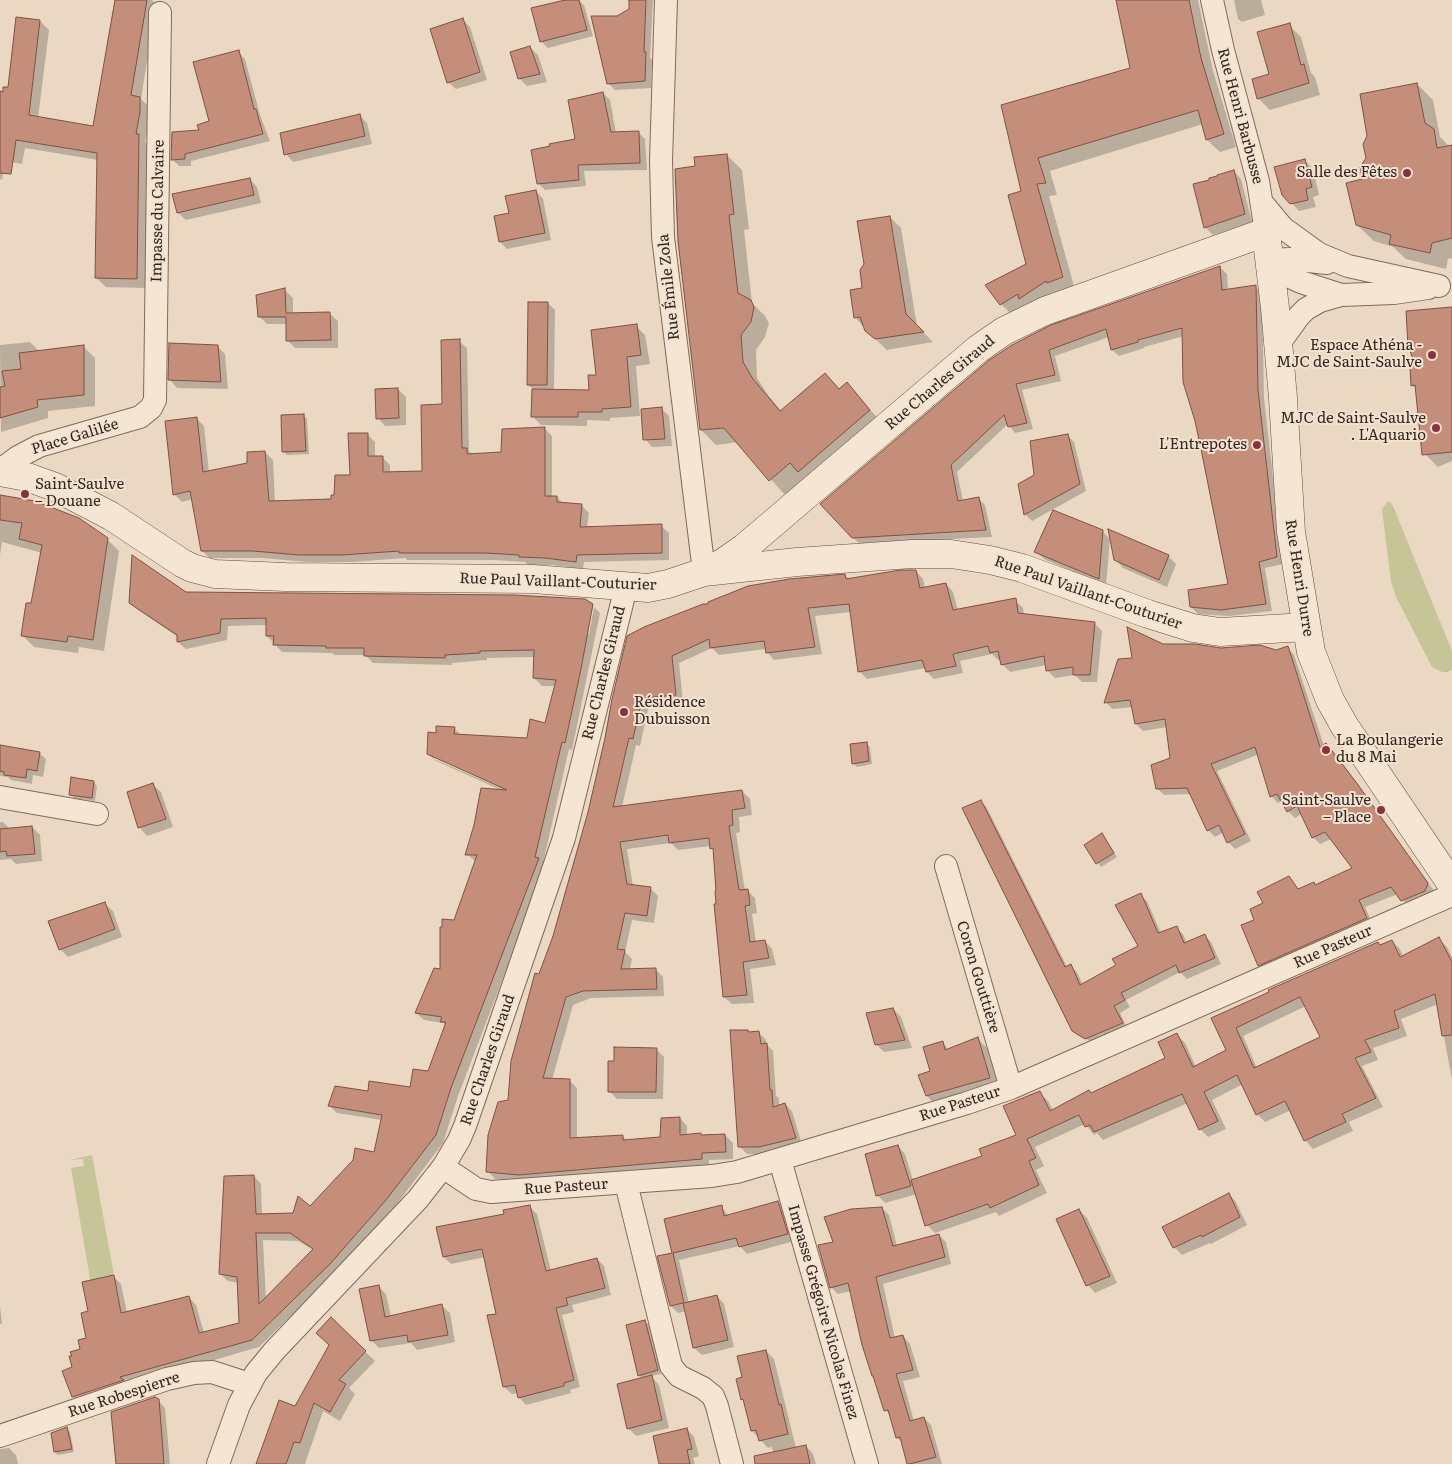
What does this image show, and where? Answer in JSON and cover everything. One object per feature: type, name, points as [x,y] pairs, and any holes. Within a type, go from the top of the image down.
[{"type":"street","name":"Rue Émile Zola","points":[[666,0],[661,161],[663,237],[704,572]]},
{"type":"street","name":"Rue Henri Barbusse","points":[[1212,0],[1223,50],[1255,165],[1263,204],[1266,232]]},
{"type":"street","name":"Impasse du Calvaire","points":[[151,408],[155,400],[156,391],[160,13]]},
{"type":"street","points":[[1263,204],[1284,228],[1302,243],[1319,254],[1348,266]]},
{"type":"street","name":"Rue Charles Giraud","points":[[704,572],[719,565],[744,548],[978,349],[1004,331],[1045,311],[1266,232]]},
{"type":"street","name":"Rue Henri Durre","points":[[1266,232],[1278,345],[1291,532],[1306,627],[1314,663],[1337,713],[1352,738],[1452,885]]},
{"type":"street","points":[[1270,264],[1302,259],[1348,266],[1445,286]]},
{"type":"street","points":[[1270,264],[1301,282],[1341,295]]},
{"type":"street","points":[[1278,345],[1293,322],[1306,309],[1320,301],[1341,295],[1394,294],[1445,286]]},
{"type":"street","name":"Place Galilée","points":[[0,471],[39,446],[133,420],[147,413],[151,408]]},
{"type":"street","name":"Rue Paul Vaillant-Couturier","points":[[0,471],[27,477],[55,487],[111,516],[182,563],[192,568],[216,574],[276,577],[534,579],[626,587],[657,587],[704,572],[807,561],[912,554],[951,554],[970,556],[1015,566],[1148,614],[1193,628],[1220,632],[1306,627]]},
{"type":"street","name":"Rue Charles Giraud","points":[[218,1464],[231,1426],[249,1384],[275,1350],[399,1221],[453,1152],[465,1126],[557,859],[571,810],[626,587]]},
{"type":"street","points":[[0,797],[97,814]]},
{"type":"street","name":"Coron Gouttière","points":[[946,866],[1011,1088]]},
{"type":"street","name":"Rue Pasteur","points":[[443,1167],[469,1185],[484,1192],[737,1172],[1011,1088],[1452,895]]},
{"type":"street","name":"Impasse Grégoire Nicolas Finez","points":[[780,1160],[867,1464]]},
{"type":"street","points":[[626,1182],[671,1366],[678,1376],[703,1388],[713,1396],[732,1464]]},
{"type":"street","name":"Rue Robespierre","points":[[0,1436],[167,1380],[194,1373],[212,1372],[249,1384]]},
{"type":"shaded area","points":[[1387,502],[1390,502],[1393,506],[1452,651],[1452,669],[1448,672],[1442,672],[1432,667],[1396,597],[1391,581],[1382,509]]},
{"type":"shaded area","points":[[92,1155],[114,1275],[102,1278],[98,1325],[71,1168],[84,1166],[83,1159],[69,1160]]},
{"type":"building","points":[[115,0],[147,0],[131,95],[140,97],[140,112],[136,134],[139,134],[137,279],[95,278],[97,153],[16,140],[11,174],[0,173],[0,91],[3,92],[3,87],[8,87],[16,17],[40,20],[29,115],[93,126]]},
{"type":"building","points":[[565,0],[579,0],[587,30],[540,42],[531,8]]},
{"type":"building","points":[[629,0],[646,0],[645,81],[607,84],[591,16],[617,16],[629,9]]},
{"type":"building","points":[[1116,0],[1189,0],[1201,58],[1224,134],[1206,140],[1198,110],[1038,158],[1046,183],[1037,184],[1063,277],[1047,283],[1046,281],[1019,299],[1018,294],[1000,305],[985,285],[1026,264],[1008,195],[1021,191],[1001,105],[1130,68]]},
{"type":"building","points":[[463,18],[480,72],[447,83],[430,29]]},
{"type":"building","points":[[1290,23],[1301,65],[1304,64],[1309,83],[1257,99],[1252,79],[1269,74],[1257,32]]},
{"type":"building","points":[[530,46],[540,74],[518,79],[510,52]]},
{"type":"building","points":[[239,50],[254,109],[256,109],[263,134],[185,154],[185,159],[171,160],[172,132],[199,130],[197,125],[209,121],[193,62]]},
{"type":"building","name":"Salle des Fêtes","points":[[1417,83],[1425,123],[1434,129],[1437,148],[1452,145],[1452,238],[1432,243],[1430,253],[1389,244],[1391,235],[1356,225],[1346,183],[1362,179],[1360,167],[1366,158],[1363,144],[1367,136],[1360,94]]},
{"type":"building","points":[[603,92],[611,132],[639,131],[640,163],[578,165],[579,180],[537,184],[531,150],[575,139],[568,100]]},
{"type":"building","points":[[360,114],[365,136],[284,155],[280,133]]},
{"type":"building","points":[[727,154],[734,214],[729,215],[738,293],[751,300],[754,307],[751,322],[741,335],[743,362],[753,379],[780,411],[825,373],[839,389],[847,382],[870,410],[798,472],[790,463],[769,481],[724,428],[700,430],[678,241],[675,169],[695,166],[694,157]]},
{"type":"building","points":[[1305,159],[1312,187],[1306,189],[1308,200],[1290,204],[1282,195],[1274,167]]},
{"type":"building","points":[[1234,170],[1245,214],[1204,228],[1193,184]]},
{"type":"building","points":[[250,178],[254,195],[177,213],[172,194]]},
{"type":"building","points":[[536,190],[545,233],[499,242],[494,216],[509,213],[505,196]]},
{"type":"building","points":[[890,216],[906,314],[924,332],[875,339],[865,331],[860,317],[854,318],[850,290],[862,288],[860,270],[864,264],[857,221]]},
{"type":"building","points":[[1220,266],[1222,290],[1256,285],[1258,390],[1277,557],[1259,562],[1266,604],[1221,610],[1190,607],[1188,590],[1228,584],[1195,421],[1183,382],[1182,328],[1138,340],[1138,342],[1111,350],[1106,329],[1049,350],[1055,375],[1016,384],[1027,423],[1008,427],[1004,415],[951,465],[958,501],[979,497],[986,530],[852,538],[820,504],[988,361],[1012,345],[1051,325]]},
{"type":"building","points":[[285,288],[286,313],[330,312],[331,340],[286,341],[286,317],[258,317],[256,295]]},
{"type":"building","points":[[528,302],[548,302],[547,385],[527,385]]},
{"type":"building","name":"Espace Athéna - MJC de Saint-Saulve","points":[[1452,307],[1452,452],[1422,455],[1415,385],[1411,386],[1410,367],[1415,364],[1408,346],[1406,311]]},
{"type":"building","points":[[637,324],[641,355],[627,357],[631,407],[602,409],[602,412],[578,412],[578,417],[531,417],[532,389],[589,390],[588,375],[596,375],[591,330]]},
{"type":"building","points":[[460,339],[462,448],[467,448],[467,454],[501,452],[502,429],[545,427],[545,496],[557,496],[557,502],[582,504],[580,527],[662,524],[662,553],[577,555],[576,562],[485,553],[399,553],[399,551],[343,555],[299,555],[253,551],[201,551],[190,491],[173,495],[165,421],[197,417],[203,472],[247,463],[247,452],[265,451],[269,501],[331,499],[331,495],[334,495],[335,475],[350,475],[348,433],[368,433],[368,456],[383,456],[383,472],[422,471],[421,405],[442,404],[441,340]]},
{"type":"building","points":[[169,343],[218,345],[221,382],[168,380]]},
{"type":"building","points":[[84,345],[84,395],[37,400],[38,407],[0,418],[0,387],[5,386],[2,371],[21,369],[19,353]]},
{"type":"building","points":[[398,388],[399,418],[376,419],[375,389]]},
{"type":"building","points":[[662,407],[665,439],[643,440],[641,409]]},
{"type":"building","points":[[304,414],[306,451],[282,452],[281,415]]},
{"type":"building","points":[[1068,434],[1080,484],[1024,515],[1018,484],[1034,475],[1030,441]]},
{"type":"building","points":[[0,495],[35,501],[79,518],[108,538],[93,640],[68,636],[67,642],[21,636],[26,603],[31,603],[42,545],[19,539],[22,523],[0,520]]},
{"type":"building","points":[[1053,510],[1103,530],[1099,579],[1034,552]]},
{"type":"building","points":[[1108,529],[1169,555],[1159,580],[1114,560]]},
{"type":"building","points":[[132,555],[186,592],[514,595],[585,599],[593,604],[565,743],[562,742],[535,857],[539,858],[451,1088],[436,1135],[386,1200],[330,1264],[252,1340],[120,1377],[124,1380],[72,1397],[62,1371],[72,1367],[69,1356],[72,1356],[70,1352],[80,1349],[78,1340],[86,1338],[81,1313],[88,1311],[82,1282],[114,1275],[121,1313],[189,1296],[199,1333],[239,1323],[237,1277],[219,1274],[224,1176],[254,1175],[256,1214],[293,1213],[298,1196],[310,1206],[353,1160],[355,1148],[374,1152],[382,1115],[328,1106],[335,1086],[368,1091],[369,1081],[410,1087],[413,1069],[428,1071],[446,1022],[440,1022],[442,1017],[415,1013],[434,968],[440,969],[440,927],[442,927],[442,919],[454,920],[477,855],[465,855],[474,825],[481,788],[507,790],[427,754],[428,732],[436,733],[436,726],[455,727],[454,734],[527,738],[530,719],[545,723],[556,680],[533,678],[534,650],[480,651],[480,653],[445,655],[445,658],[364,656],[364,648],[273,645],[274,636],[266,636],[266,618],[221,619],[220,633],[177,642],[177,635],[129,603]],"holes":[[[256,1233],[290,1233],[313,1249],[259,1304]]]},
{"type":"building","points":[[900,570],[916,570],[920,588],[946,583],[953,610],[1016,598],[1018,613],[1095,622],[1090,675],[1073,675],[1073,667],[1046,671],[1044,656],[1001,665],[998,651],[990,653],[988,646],[953,654],[956,666],[926,672],[922,660],[858,672],[849,604],[808,608],[815,647],[766,653],[764,641],[710,648],[709,639],[672,656],[676,695],[642,698],[633,739],[629,738],[613,807],[742,790],[745,808],[732,810],[733,825],[729,826],[739,890],[748,889],[750,905],[745,906],[750,942],[765,940],[769,958],[743,962],[747,995],[723,997],[714,904],[716,904],[716,891],[713,848],[710,849],[709,838],[669,843],[668,835],[620,842],[627,884],[651,887],[647,916],[625,913],[617,949],[625,950],[621,969],[656,968],[657,989],[583,991],[566,997],[543,1078],[570,1079],[570,1138],[623,1135],[623,1140],[660,1137],[661,1118],[680,1117],[680,1135],[701,1133],[701,1135],[725,1134],[726,1152],[702,1153],[702,1159],[519,1175],[486,1172],[488,1135],[498,1102],[508,1100],[511,1061],[535,973],[539,974],[553,936],[588,812],[627,636],[644,627],[703,604],[708,604],[708,602],[748,586],[789,579],[845,574],[846,579]]},
{"type":"building","points":[[1127,627],[1163,644],[1195,644],[1221,648],[1260,645],[1276,650],[1288,646],[1320,747],[1326,743],[1356,782],[1428,883],[1425,891],[1401,901],[1391,887],[1359,900],[1367,918],[1258,966],[1241,925],[1254,920],[1250,909],[1263,903],[1257,892],[1289,876],[1298,889],[1314,882],[1315,885],[1352,868],[1325,832],[1312,838],[1297,806],[1287,812],[1277,794],[1270,797],[1255,747],[1211,764],[1245,834],[1227,843],[1219,825],[1207,831],[1187,788],[1156,789],[1151,765],[1170,758],[1165,719],[1135,724],[1130,700],[1104,703],[1118,659],[1132,658]]},
{"type":"building","points":[[867,742],[869,761],[852,764],[850,744]]},
{"type":"building","points":[[0,745],[40,752],[37,771],[27,769],[26,778],[4,775],[4,772],[0,771]]},
{"type":"building","points":[[71,777],[94,781],[92,798],[69,795]]},
{"type":"building","points":[[153,783],[166,819],[138,828],[127,792]]},
{"type":"building","points":[[981,800],[1065,967],[1071,964],[1080,985],[1116,965],[1112,959],[1138,946],[1115,905],[1141,893],[1158,933],[1177,926],[1184,943],[1205,934],[1215,958],[1179,973],[1176,965],[1121,993],[1125,1000],[1114,1006],[1123,1023],[1085,1039],[1072,1031],[962,808]]},
{"type":"building","points":[[32,826],[35,854],[7,856],[6,851],[0,852],[0,829]]},
{"type":"building","points":[[1102,833],[1114,853],[1096,864],[1084,845]]},
{"type":"building","points":[[105,902],[115,929],[59,950],[48,921]]},
{"type":"building","points":[[1439,937],[1452,962],[1452,1035],[1442,1036],[1435,994],[1394,1011],[1399,1028],[1365,1040],[1371,1052],[1355,1058],[1376,1098],[1342,1114],[1346,1122],[1304,1141],[1285,1101],[1256,1115],[1237,1075],[1204,1092],[1218,1121],[1199,1130],[1182,1094],[1094,1132],[1090,1125],[1085,1127],[1079,1115],[1027,1139],[1036,1158],[1029,1161],[1039,1185],[990,1208],[988,1204],[925,1226],[911,1180],[982,1156],[979,1149],[1016,1135],[1003,1106],[1040,1091],[1050,1111],[1089,1090],[1091,1093],[1165,1058],[1158,1042],[1177,1033],[1193,1067],[1226,1050],[1211,1018],[1269,992],[1268,990],[1378,942],[1380,945],[1392,940],[1400,957]],"holes":[[[1300,997],[1320,1037],[1254,1068],[1236,1028]]]},
{"type":"building","points":[[893,1008],[905,1040],[875,1045],[866,1013]]},
{"type":"building","points":[[730,1030],[759,1031],[761,1044],[767,1043],[773,1107],[785,1103],[796,1138],[759,1147],[738,1147]]},
{"type":"building","points":[[978,1037],[990,1078],[926,1096],[918,1075],[930,1071],[923,1047],[943,1041],[945,1050]]},
{"type":"building","points":[[614,1047],[657,1048],[656,1092],[608,1092],[608,1061],[614,1061]]},
{"type":"building","points":[[898,1145],[911,1186],[876,1196],[865,1154]]},
{"type":"building","points":[[1229,1193],[1240,1217],[1202,1237],[1201,1235],[1173,1248],[1162,1227]]},
{"type":"building","points":[[778,1201],[788,1234],[739,1247],[736,1238],[673,1253],[684,1303],[717,1295],[728,1340],[693,1348],[683,1303],[670,1306],[657,1256],[672,1253],[664,1219],[722,1205],[724,1216]]},
{"type":"building","points":[[530,1205],[546,1271],[597,1258],[605,1288],[566,1298],[568,1305],[556,1308],[574,1380],[564,1383],[564,1386],[518,1398],[515,1385],[503,1387],[487,1315],[496,1314],[482,1249],[443,1257],[436,1227],[504,1214],[503,1210]]},
{"type":"building","points":[[882,1207],[893,1246],[939,1234],[945,1257],[876,1277],[890,1338],[903,1335],[913,1370],[896,1374],[910,1421],[924,1417],[936,1457],[910,1464],[907,1464],[900,1437],[896,1438],[888,1410],[884,1411],[872,1376],[862,1345],[848,1283],[830,1288],[818,1245],[833,1242],[824,1217],[851,1209]]},
{"type":"building","points":[[1079,1209],[1110,1276],[1086,1286],[1056,1219]]},
{"type":"building","points":[[379,1285],[385,1317],[442,1304],[448,1335],[408,1342],[407,1335],[370,1341],[359,1289]]},
{"type":"building","points":[[331,1317],[366,1351],[339,1380],[346,1384],[330,1412],[314,1403],[300,1443],[294,1442],[286,1464],[256,1464],[279,1400],[295,1406],[329,1345],[316,1333]]},
{"type":"building","points":[[645,1320],[658,1370],[638,1376],[626,1325]]},
{"type":"building","points":[[766,1350],[788,1434],[759,1441],[756,1430],[751,1431],[743,1399],[741,1400],[736,1379],[742,1377],[737,1356]]},
{"type":"building","points":[[652,1375],[662,1420],[627,1429],[617,1384]]},
{"type":"building","points":[[155,1397],[159,1399],[164,1464],[116,1464],[111,1412]]},
{"type":"building","points":[[67,1427],[72,1449],[54,1452],[51,1433]]},
{"type":"building","points":[[687,1428],[692,1449],[687,1450],[690,1464],[659,1464],[653,1436]]},
{"type":"building","points":[[806,1445],[810,1464],[755,1464],[754,1456]]},
{"type":"place","name":"Salle des Fêtes","points":[[1407,173]]},
{"type":"place","name":"Espace Athéna - MJC de Saint-Saulve","points":[[1432,355]]},
{"type":"place","name":"MJC de Saint-Saulve . L'Aquario","points":[[1436,428]]},
{"type":"place","name":"L'Entrepotes","points":[[1257,445]]},
{"type":"place","name":"Saint-Saulve – Douane","points":[[25,494]]},
{"type":"place","name":"Résidence Dubuisson","points":[[624,712]]},
{"type":"place","name":"La Boulangerie du 8 Mai","points":[[1326,750]]},
{"type":"place","name":"Saint-Saulve – Place","points":[[1381,810]]}]
